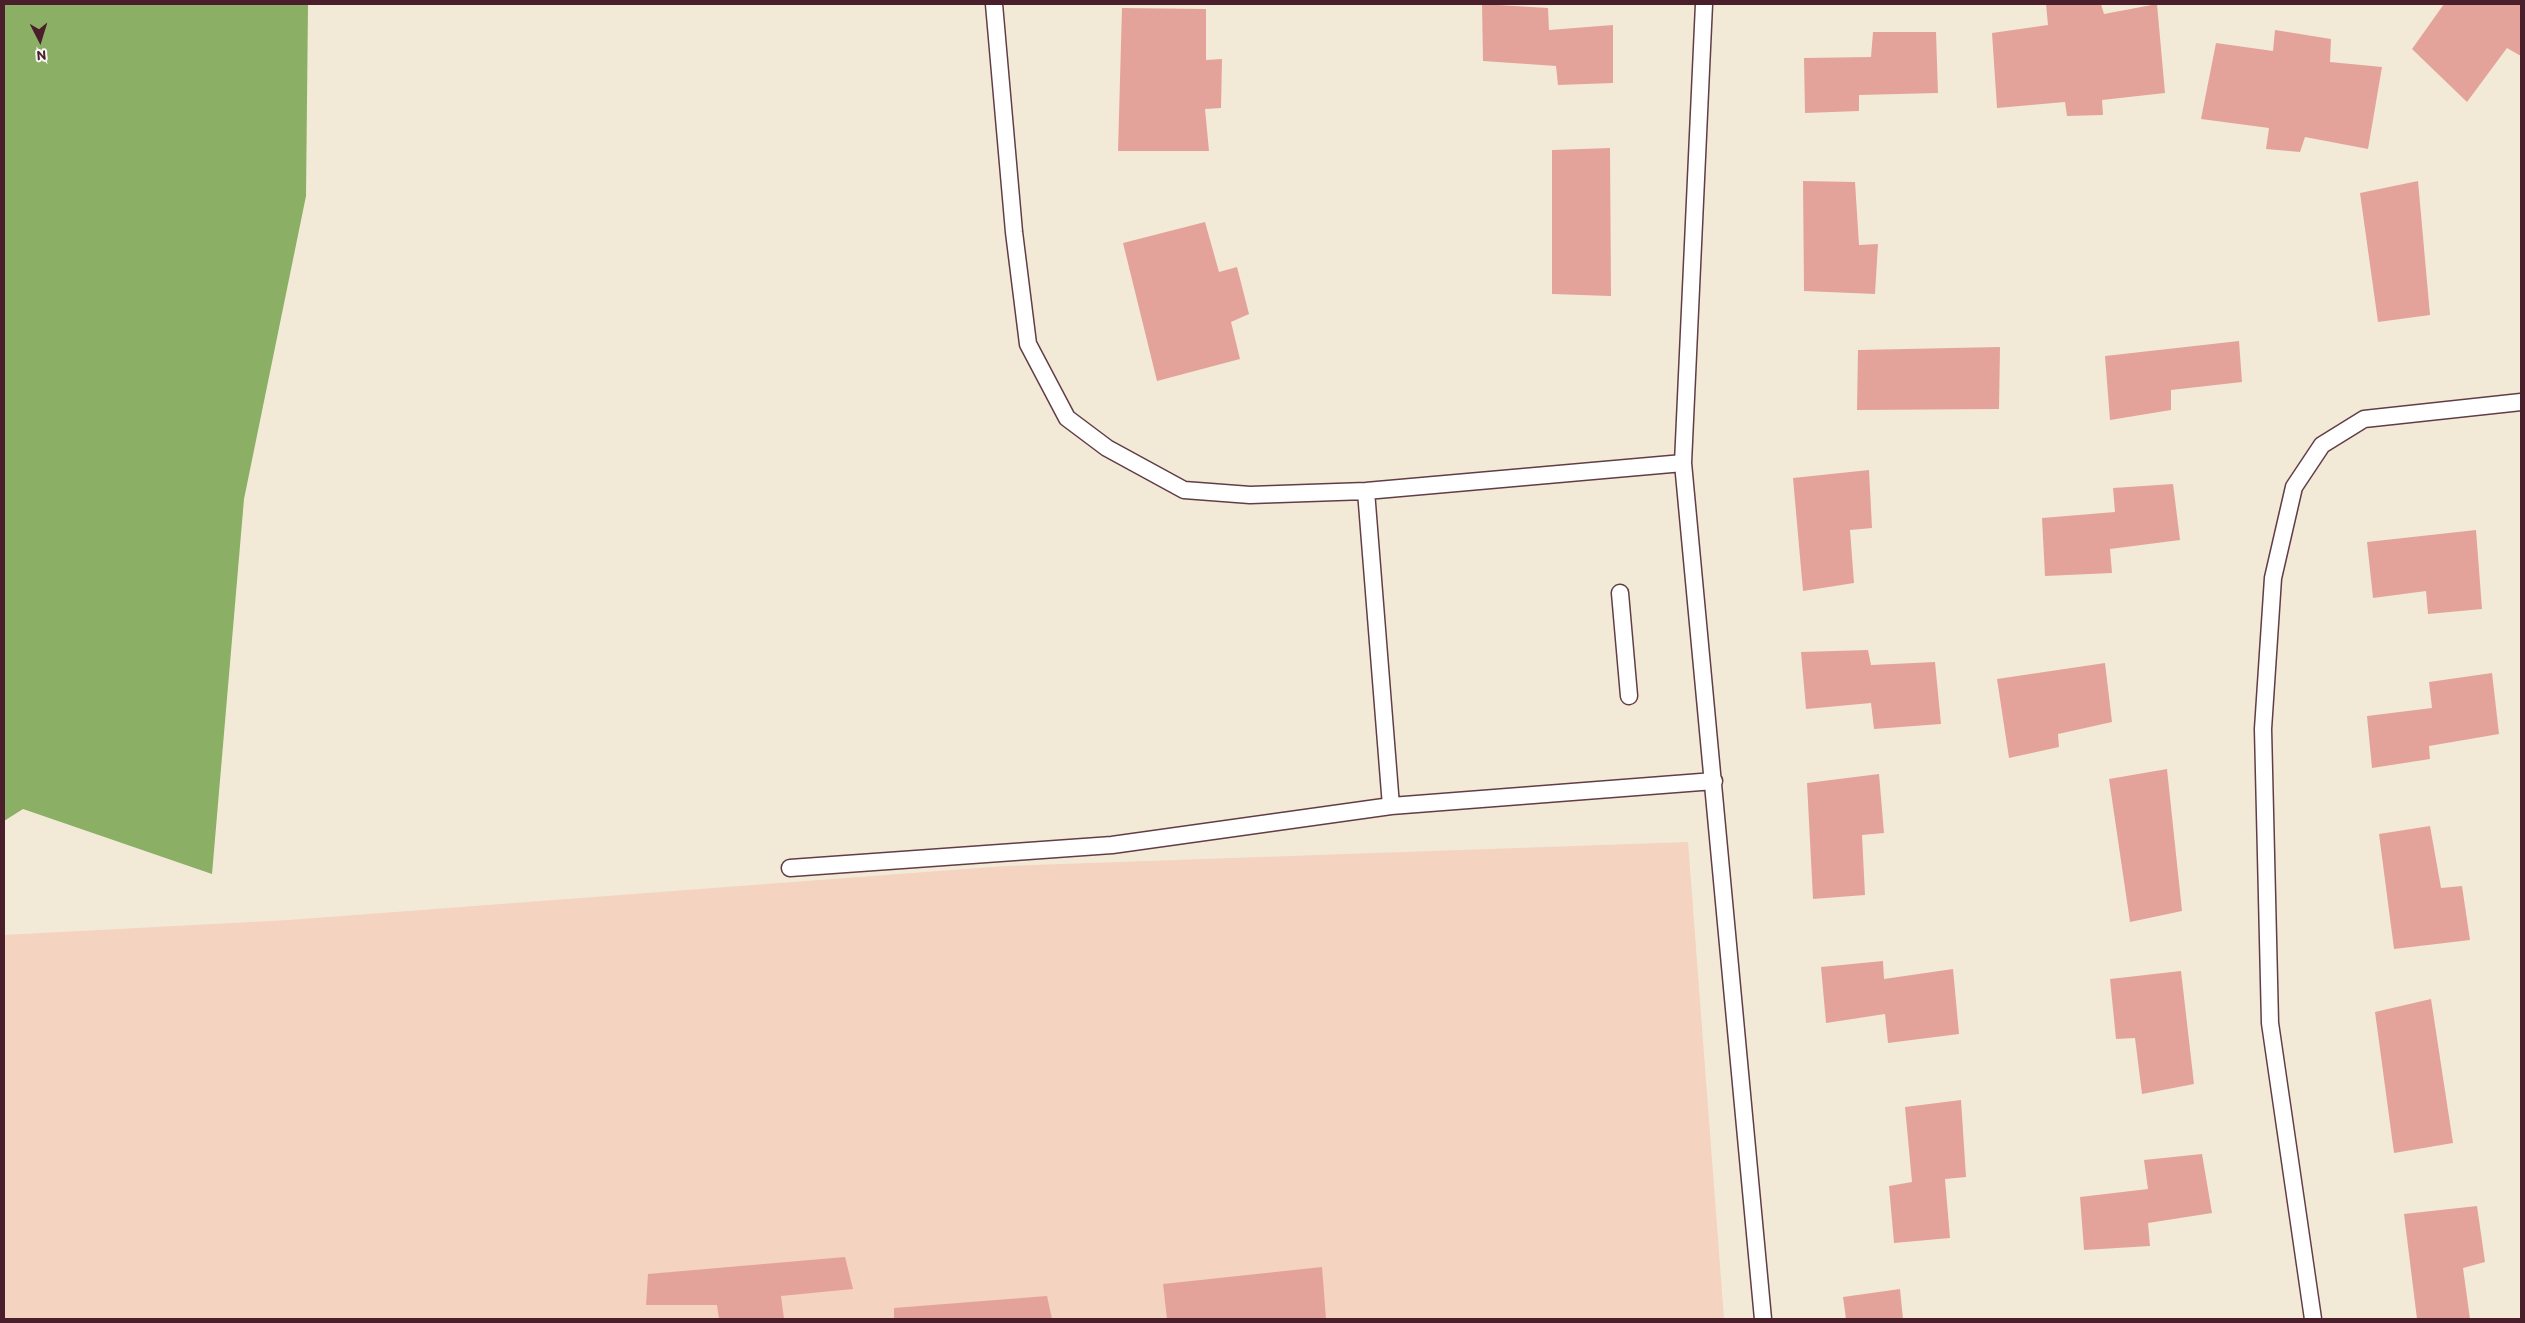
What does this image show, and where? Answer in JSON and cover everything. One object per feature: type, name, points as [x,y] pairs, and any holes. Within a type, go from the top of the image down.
[{"type":"lane","points":[[994,4],[1014,232],[1028,344],[1067,418],[1107,448],[1184,490],[1250,495],[1366,491],[1683,463]]},
{"type":"lane","points":[[1704,4],[1683,463],[1763,1319]]},
{"type":"lane","points":[[2313,1319],[2270,1023],[2264,729],[2273,578],[2294,487],[2322,445],[2364,419],[2521,402]]},
{"type":"lane","points":[[1366,491],[1391,806]]},
{"type":"lane","points":[[1620,593],[1629,696]]},
{"type":"lane","points":[[790,868],[1112,845],[1391,806],[1714,781]]},
{"type":"shaded area","points":[[1688,842],[1724,1319],[4,1319],[4,935],[289,920],[1005,866]]},
{"type":"green space","points":[[4,4],[308,4],[306,196],[244,499],[212,874],[23,809],[4,821]]},
{"type":"building","points":[[1482,4],[1548,8],[1549,30],[1613,25],[1613,83],[1558,85],[1556,66],[1483,61]]},
{"type":"building","points":[[2046,4],[2101,4],[2104,14],[2157,4],[2165,93],[2102,100],[2103,115],[2067,116],[2065,102],[1997,108],[1992,33],[2048,25]]},
{"type":"building","points":[[2444,4],[2521,4],[2521,56],[2507,48],[2467,102],[2412,49]]},
{"type":"building","points":[[1122,8],[1206,9],[1206,60],[1222,59],[1221,108],[1205,109],[1209,151],[1118,151]]},
{"type":"building","points":[[2275,30],[2331,39],[2330,62],[2382,67],[2368,149],[2305,137],[2300,152],[2266,149],[2269,128],[2201,119],[2216,43],[2273,51]]},
{"type":"building","points":[[1873,32],[1936,32],[1938,93],[1859,95],[1859,111],[1805,113],[1804,58],[1871,57]]},
{"type":"building","points":[[1610,148],[1611,296],[1552,294],[1552,150]]},
{"type":"building","points":[[1803,181],[1855,182],[1859,245],[1878,244],[1875,294],[1804,291]]},
{"type":"building","points":[[2418,181],[2430,315],[2378,322],[2360,193]]},
{"type":"building","points":[[1205,222],[1219,272],[1237,267],[1249,314],[1231,322],[1240,359],[1157,381],[1123,243]]},
{"type":"building","points":[[2239,341],[2242,382],[2171,390],[2171,410],[2110,420],[2105,356]]},
{"type":"building","points":[[2000,347],[1999,409],[1857,410],[1858,350]]},
{"type":"building","points":[[1869,470],[1872,528],[1850,530],[1854,583],[1803,591],[1793,478]]},
{"type":"building","points":[[2173,484],[2180,540],[2110,549],[2112,573],[2045,576],[2042,518],[2115,512],[2113,488]]},
{"type":"building","points":[[2476,530],[2482,609],[2428,614],[2426,591],[2373,598],[2367,542]]},
{"type":"building","points":[[1868,650],[1871,665],[1935,662],[1941,724],[1874,729],[1871,703],[1806,709],[1801,652]]},
{"type":"building","points":[[2105,663],[2112,722],[2058,734],[2059,747],[2009,758],[1997,679]]},
{"type":"building","points":[[2492,673],[2499,734],[2429,746],[2430,759],[2372,768],[2367,716],[2432,708],[2429,682]]},
{"type":"building","points":[[2167,769],[2182,911],[2130,922],[2109,779]]},
{"type":"building","points":[[1879,774],[1884,833],[1862,835],[1865,895],[1813,899],[1807,783]]},
{"type":"building","points":[[2430,826],[2441,888],[2462,886],[2470,940],[2394,949],[2379,834]]},
{"type":"building","points":[[1883,961],[1884,979],[1953,969],[1959,1034],[1888,1043],[1885,1014],[1826,1023],[1821,967]]},
{"type":"building","points":[[2181,971],[2194,1084],[2142,1094],[2135,1038],[2116,1039],[2110,979]]},
{"type":"building","points":[[2431,999],[2453,1143],[2394,1153],[2375,1012]]},
{"type":"building","points":[[1961,1100],[1966,1177],[1945,1179],[1950,1238],[1894,1243],[1889,1186],[1912,1182],[1905,1107]]},
{"type":"building","points":[[2202,1154],[2212,1213],[2148,1223],[2150,1246],[2084,1250],[2080,1197],[2148,1189],[2144,1160]]},
{"type":"building","points":[[2477,1206],[2485,1262],[2463,1268],[2470,1319],[2417,1319],[2404,1214]]},
{"type":"building","points":[[845,1257],[853,1289],[781,1296],[784,1319],[719,1319],[717,1305],[646,1305],[648,1274]]},
{"type":"building","points":[[1322,1267],[1326,1319],[1167,1319],[1163,1284]]},
{"type":"building","points":[[1900,1289],[1903,1319],[1846,1319],[1843,1297]]},
{"type":"building","points":[[1047,1296],[1052,1319],[894,1319],[894,1308]]}]
